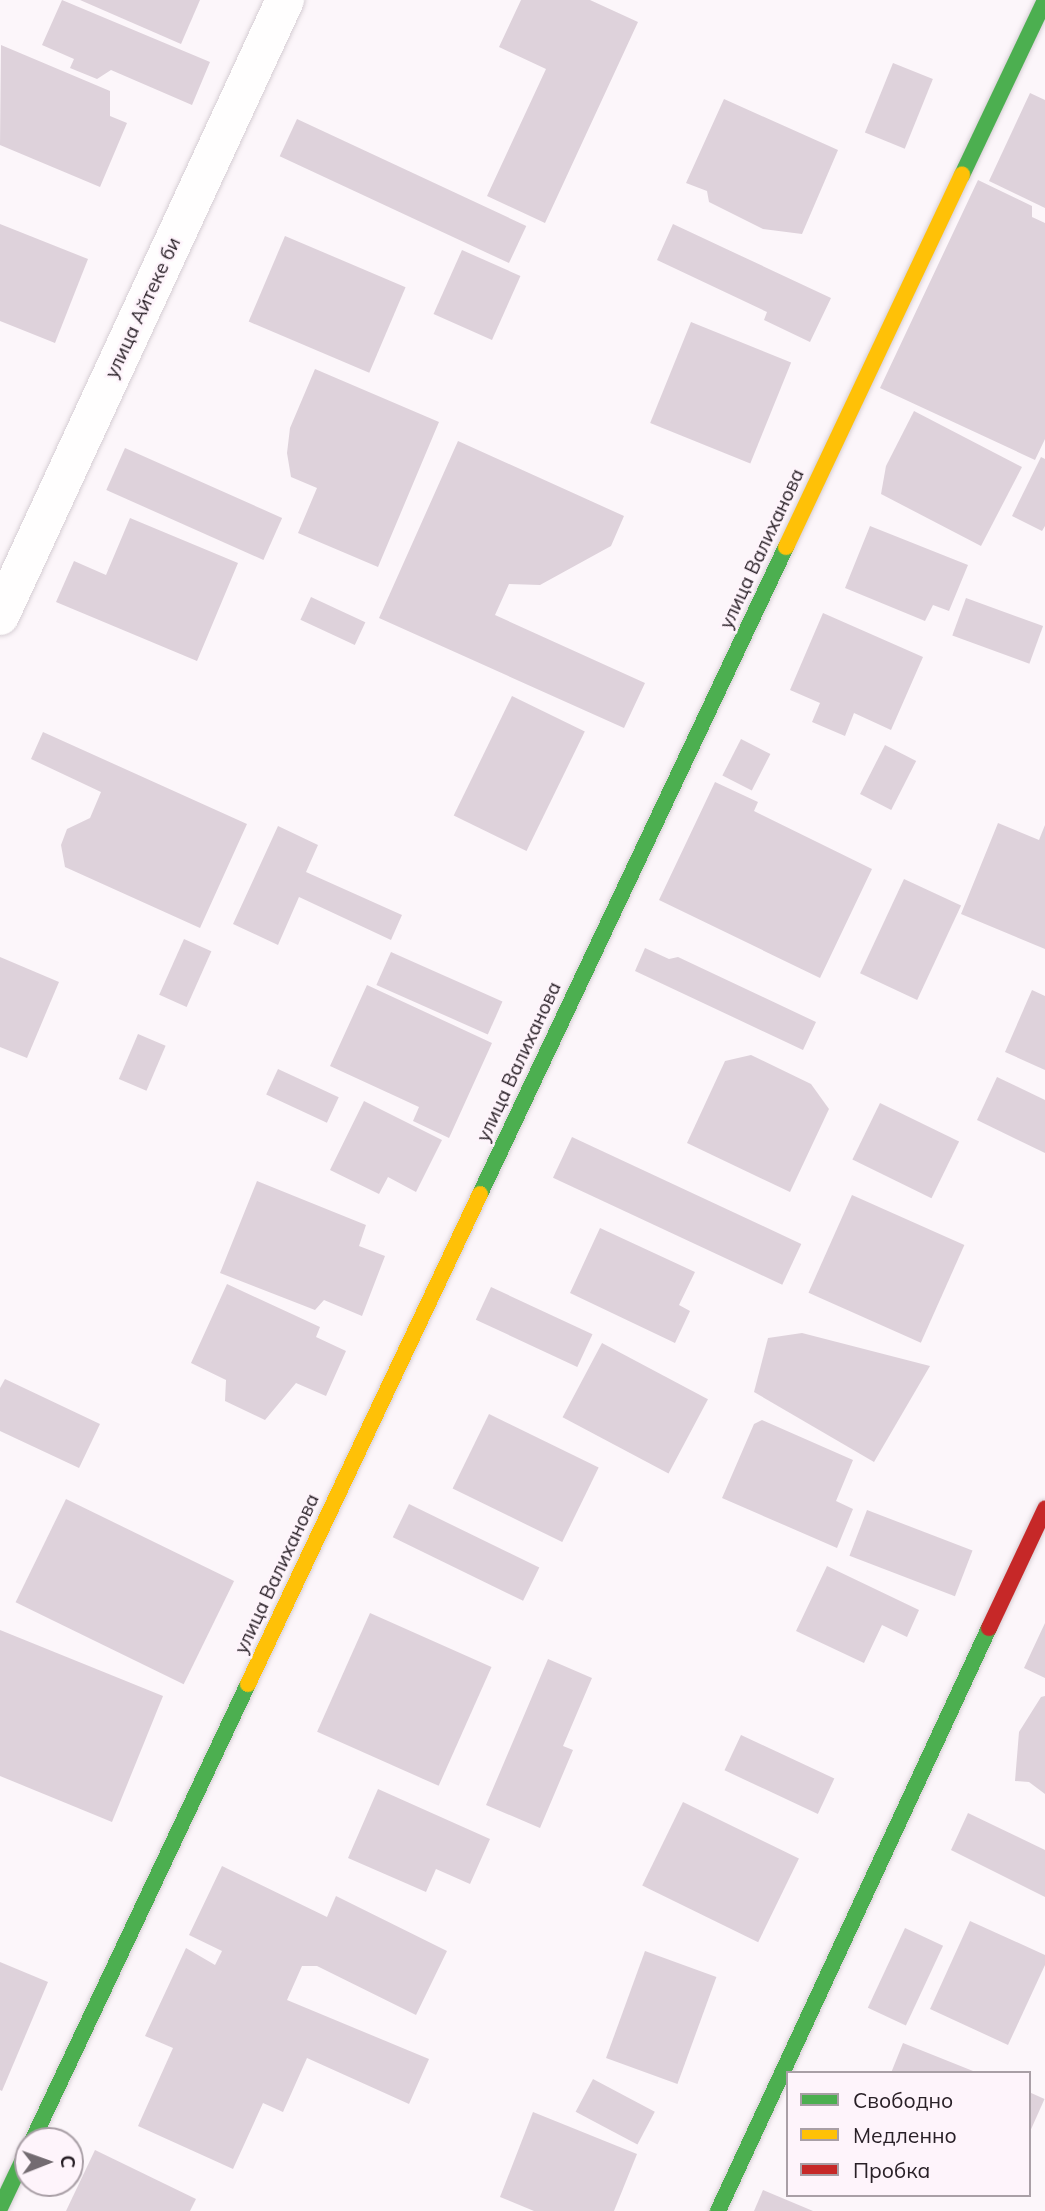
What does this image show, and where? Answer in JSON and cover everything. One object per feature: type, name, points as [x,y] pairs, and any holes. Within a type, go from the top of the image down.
[{"type":"street","name":"улица Айтеке би","points":[[0,616],[285,0]]},
{"type":"street","name":"улица Валиханова","points":[[39,2127],[1045,0]]},
{"type":"street","points":[[718,2211],[1045,1509]]},
{"type":"street","points":[[0,2208],[14,2178]]},
{"type":"building","points":[[62,0],[210,62],[192,105],[111,70],[97,79],[70,68],[74,59],[42,45]]},
{"type":"building","points":[[80,0],[200,0],[181,44]]},
{"type":"building","points":[[521,0],[590,0],[638,22],[545,223],[487,196],[546,69],[499,47]]},
{"type":"building","points":[[1,45],[110,91],[110,116],[127,123],[100,187],[0,145]]},
{"type":"building","points":[[893,63],[933,79],[905,149],[865,133]]},
{"type":"building","points":[[1030,93],[1045,100],[1045,208],[989,181]]},
{"type":"building","points":[[724,99],[838,150],[802,234],[763,229],[709,202],[707,191],[686,183]]},
{"type":"building","points":[[297,119],[526,226],[509,263],[280,156]]},
{"type":"building","points":[[978,180],[1032,206],[1032,217],[1045,223],[1045,439],[1035,460],[880,388]]},
{"type":"building","points":[[0,224],[88,259],[55,343],[0,321]]},
{"type":"building","points":[[673,224],[831,298],[810,342],[764,320],[767,312],[657,260]]},
{"type":"building","points":[[285,236],[406,287],[369,373],[249,322]]},
{"type":"building","points":[[462,250],[520,276],[492,340],[434,314]]},
{"type":"building","points":[[691,322],[791,362],[750,464],[650,423]]},
{"type":"building","points":[[315,369],[439,422],[378,567],[298,533],[317,488],[291,477],[287,453],[290,428]]},
{"type":"building","points":[[914,411],[1022,467],[981,546],[881,494],[886,466]]},
{"type":"building","points":[[458,441],[624,516],[611,546],[540,585],[509,584],[495,615],[645,683],[624,728],[379,618]]},
{"type":"building","points":[[125,448],[282,518],[263,560],[106,490]]},
{"type":"building","points":[[1041,457],[1045,459],[1045,526],[1042,531],[1012,516]]},
{"type":"building","points":[[130,518],[238,563],[197,661],[56,602],[74,561],[106,575]]},
{"type":"building","points":[[870,526],[968,565],[949,611],[933,605],[925,621],[845,588]]},
{"type":"building","points":[[311,597],[365,622],[355,645],[300,620]]},
{"type":"building","points":[[966,598],[1043,626],[1029,664],[952,636]]},
{"type":"building","points":[[823,613],[923,657],[891,730],[854,713],[845,736],[812,722],[820,703],[790,690]]},
{"type":"building","points":[[512,696],[585,732],[526,851],[454,816]]},
{"type":"building","points":[[43,732],[247,824],[200,928],[65,867],[61,845],[67,829],[90,818],[101,792],[31,759]]},
{"type":"building","points":[[741,739],[770,754],[752,791],[722,776]]},
{"type":"building","points":[[885,745],[916,761],[891,810],[860,794]]},
{"type":"building","points":[[715,782],[758,802],[754,811],[872,869],[820,978],[659,900]]},
{"type":"building","points":[[998,823],[1039,840],[1045,825],[1045,949],[961,914]]},
{"type":"building","points":[[278,826],[318,845],[306,872],[402,915],[391,940],[299,897],[278,945],[233,924]]},
{"type":"building","points":[[904,879],[961,906],[917,1000],[860,973]]},
{"type":"building","points":[[184,939],[211,951],[187,1007],[159,995]]},
{"type":"building","points":[[645,948],[669,959],[678,957],[816,1022],[803,1050],[635,971]]},
{"type":"building","points":[[391,952],[502,1002],[488,1035],[376,985]]},
{"type":"building","points":[[0,957],[59,982],[27,1058],[0,1047]]},
{"type":"building","points":[[367,985],[492,1043],[449,1138],[413,1121],[419,1107],[330,1066]]},
{"type":"building","points":[[1032,990],[1045,996],[1045,1070],[1005,1052]]},
{"type":"building","points":[[138,1034],[166,1046],[146,1091],[119,1079]]},
{"type":"building","points":[[751,1055],[811,1084],[829,1109],[790,1192],[687,1143],[725,1061]]},
{"type":"building","points":[[278,1069],[339,1097],[327,1123],[266,1094]]},
{"type":"building","points":[[997,1077],[1045,1100],[1045,1153],[977,1120]]},
{"type":"building","points":[[364,1101],[442,1140],[416,1192],[388,1177],[379,1194],[330,1170]]},
{"type":"building","points":[[880,1103],[959,1142],[931,1198],[852,1160]]},
{"type":"building","points":[[572,1137],[801,1244],[782,1285],[553,1178]]},
{"type":"building","points":[[257,1181],[366,1225],[359,1246],[385,1256],[362,1316],[324,1300],[315,1310],[220,1273]]},
{"type":"building","points":[[852,1195],[964,1245],[921,1343],[808,1293]]},
{"type":"building","points":[[600,1228],[695,1272],[679,1305],[690,1311],[675,1343],[570,1293]]},
{"type":"building","points":[[227,1284],[320,1327],[316,1337],[346,1351],[326,1396],[296,1383],[265,1420],[225,1401],[226,1380],[191,1363]]},
{"type":"building","points":[[491,1287],[593,1334],[577,1367],[476,1320]]},
{"type":"building","points":[[802,1333],[930,1366],[874,1462],[754,1392],[768,1338]]},
{"type":"building","points":[[602,1343],[708,1399],[669,1474],[563,1417]]},
{"type":"building","points":[[5,1379],[100,1424],[79,1468],[0,1431],[0,1388]]},
{"type":"building","points":[[489,1414],[599,1467],[562,1542],[453,1489]]},
{"type":"building","points":[[762,1420],[853,1460],[836,1501],[853,1509],[837,1548],[722,1498],[754,1424]]},
{"type":"building","points":[[66,1499],[234,1581],[184,1684],[16,1602]]},
{"type":"building","points":[[409,1504],[539,1568],[523,1601],[393,1537]]},
{"type":"building","points":[[867,1510],[972,1550],[955,1596],[849,1556]]},
{"type":"building","points":[[827,1566],[919,1610],[907,1637],[882,1625],[864,1663],[796,1631]]},
{"type":"building","points":[[370,1613],[492,1667],[439,1786],[317,1732]]},
{"type":"building","points":[[1045,1623],[1045,1678],[1024,1668]]},
{"type":"building","points":[[0,1630],[163,1696],[112,1822],[0,1776]]},
{"type":"building","points":[[548,1659],[592,1678],[563,1746],[573,1750],[540,1828],[486,1805]]},
{"type":"building","points":[[1045,1696],[1045,1794],[1029,1782],[1015,1781],[1019,1732],[1041,1697]]},
{"type":"building","points":[[741,1735],[834,1779],[818,1814],[725,1770]]},
{"type":"building","points":[[378,1789],[490,1839],[470,1884],[436,1869],[426,1892],[348,1858]]},
{"type":"building","points":[[683,1802],[799,1859],[758,1942],[642,1886]]},
{"type":"building","points":[[968,1813],[1045,1850],[1045,1897],[951,1850]]},
{"type":"building","points":[[222,1866],[327,1917],[336,1896],[447,1951],[416,2015],[317,1966],[302,1966],[287,2000],[429,2059],[409,2104],[307,2058],[283,2112],[263,2103],[233,2169],[138,2126],[173,2048],[145,2036],[186,1948],[215,1965],[222,1951],[189,1935]]},
{"type":"building","points":[[970,1921],[1045,1955],[1045,1965],[1008,2045],[930,2009]]},
{"type":"building","points":[[905,1928],[943,1946],[906,2026],[868,2008]]},
{"type":"building","points":[[645,1951],[716,1977],[677,2084],[606,2058]]},
{"type":"building","points":[[0,1962],[48,1982],[2,2091],[0,2090]]},
{"type":"building","points":[[903,2043],[973,2071],[892,2071]]},
{"type":"building","points":[[593,2079],[655,2112],[637,2145],[576,2112]]},
{"type":"building","points":[[1031,2093],[1045,2099],[1031,2129]]},
{"type":"building","points":[[533,2112],[637,2154],[614,2211],[534,2211],[500,2197]]},
{"type":"building","points":[[95,2150],[196,2199],[190,2211],[66,2211],[73,2197],[84,2197],[84,2173]]},
{"type":"building","points":[[763,2190],[813,2211],[754,2211]]},
{"type":"traffic: fast","points":[[962,175],[1045,0]]},
{"type":"traffic: fast","points":[[480,1194],[786,547]]},
{"type":"traffic: fast","points":[[718,2211],[989,1628]]},
{"type":"traffic: fast","points":[[39,2127],[248,1684]]},
{"type":"traffic: fast","points":[[0,2208],[14,2178]]},
{"type":"traffic: slow","points":[[786,547],[962,175]]},
{"type":"traffic: slow","points":[[248,1684],[480,1194]]},
{"type":"traffic: jam","points":[[989,1628],[1045,1509]]}]
